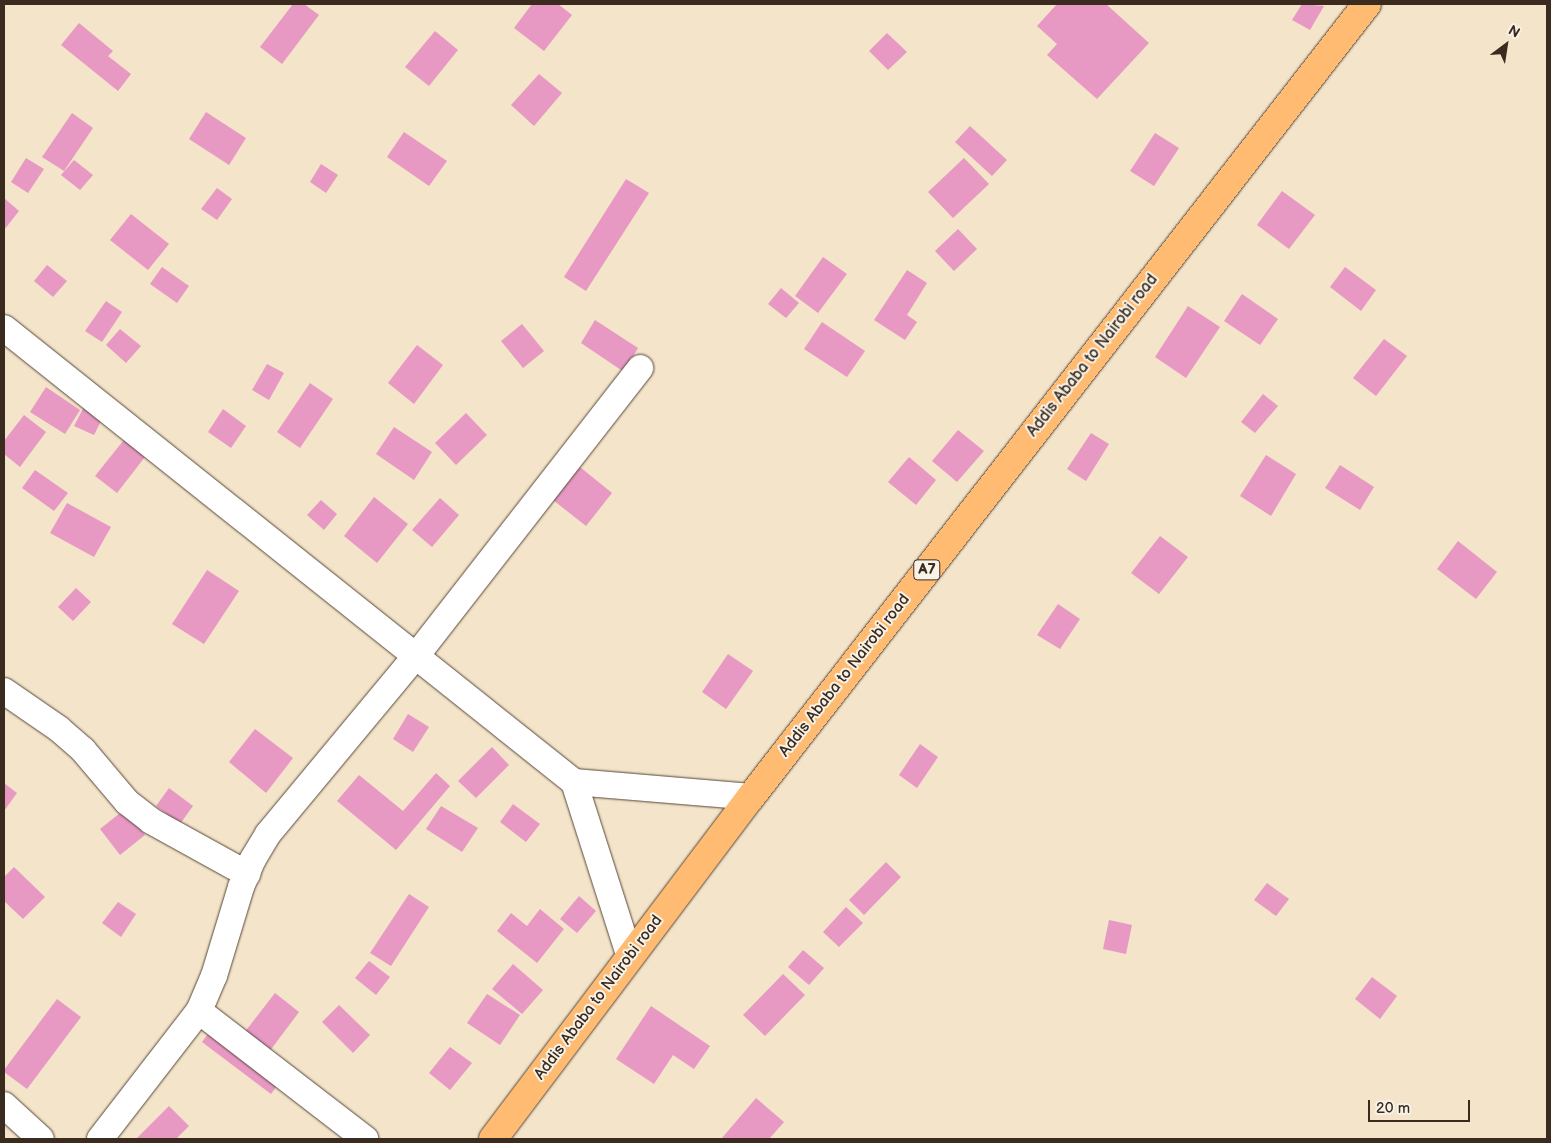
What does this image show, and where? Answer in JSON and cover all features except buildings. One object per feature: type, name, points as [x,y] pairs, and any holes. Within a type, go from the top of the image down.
[{"type":"highway","name":"Addis Ababa to Nairobi road","points":[[493,1139],[751,797],[1367,4]]},
{"type":"street","points":[[4,328],[574,782],[630,957]]},
{"type":"street","points":[[100,1139],[199,1011],[214,976],[247,874],[268,834],[416,656],[640,368]]},
{"type":"street","points":[[4,691],[59,729],[83,750],[127,802],[151,822],[247,874]]},
{"type":"street","points":[[574,782],[751,797]]},
{"type":"street","points":[[199,1011],[365,1139]]},
{"type":"street","points":[[4,1105],[41,1139]]}]
